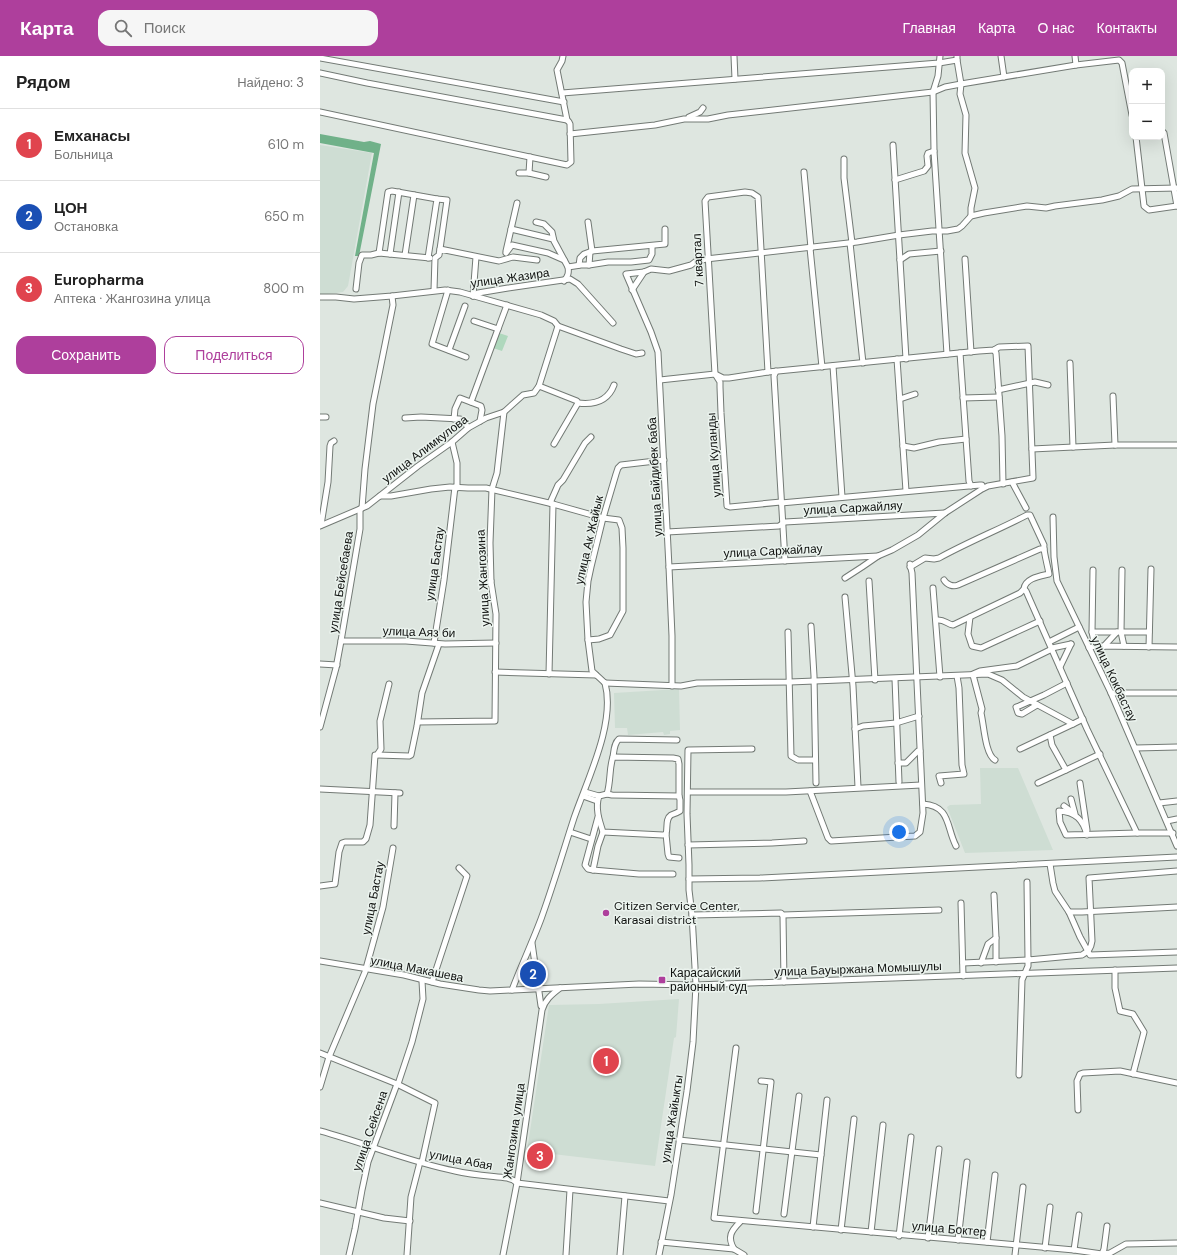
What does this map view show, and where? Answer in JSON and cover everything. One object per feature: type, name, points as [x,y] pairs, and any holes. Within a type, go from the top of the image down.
[{"type":"street","points":[[320,112],[567,165],[571,162],[570,122],[567,120],[557,70],[563,56]]},
{"type":"street","points":[[734,56],[735,79]]},
{"type":"street","points":[[940,56],[938,76],[934,92],[934,151],[947,354]]},
{"type":"street","points":[[1000,56],[1004,77]]},
{"type":"street","points":[[1075,56],[1076,65]]},
{"type":"street","points":[[320,58],[564,102]]},
{"type":"street","points":[[562,93],[939,63],[957,58],[961,84],[960,94],[966,115],[965,153],[975,188],[971,216],[966,223],[958,228],[940,231],[899,235],[810,248],[708,259],[665,271],[651,269],[644,272],[632,290]]},
{"type":"street","points":[[570,134],[656,125],[684,119],[701,119],[934,92],[945,87],[961,84],[1119,58],[1122,63],[1130,104]]},
{"type":"street","points":[[320,73],[567,120]]},
{"type":"street","points":[[684,119],[702,110],[699,116],[701,119]]},
{"type":"street","points":[[1136,140],[1144,206],[1149,210],[1177,206],[1176,188],[1165,138]]},
{"type":"street","points":[[893,145],[906,359]]},
{"type":"street","points":[[924,171],[928,166],[926,156],[928,153],[934,151]]},
{"type":"street","points":[[529,173],[530,157]]},
{"type":"street","points":[[844,159],[844,178],[863,363]]},
{"type":"street","points":[[895,180],[924,171],[936,173]]},
{"type":"street","points":[[804,172],[822,367]]},
{"type":"street","points":[[519,173],[529,173],[546,177]]},
{"type":"street","points":[[971,216],[1027,206],[1046,208],[1102,200],[1119,196],[1132,189],[1176,188]]},
{"type":"street","points":[[356,289],[359,263],[362,255],[379,253],[435,258],[439,255],[447,200],[392,191],[388,192],[379,253]]},
{"type":"street","points":[[390,254],[398,192]]},
{"type":"street","name":"7 квартал","points":[[715,374],[705,201],[708,197],[745,192],[752,193],[758,198],[762,253]]},
{"type":"street","points":[[405,255],[414,195]]},
{"type":"street","points":[[428,258],[437,198]]},
{"type":"street","points":[[506,253],[517,203]]},
{"type":"street","points":[[536,222],[544,224],[552,232],[554,250],[548,253]]},
{"type":"street","points":[[588,222],[591,252],[589,266]]},
{"type":"street","points":[[511,229],[554,241],[568,267],[569,272],[564,281]]},
{"type":"street","points":[[579,265],[580,258],[591,252],[665,244],[665,229]]},
{"type":"street","points":[[502,261],[512,245],[548,253],[564,261]]},
{"type":"street","points":[[568,267],[579,265],[589,266],[608,262],[649,260],[652,254],[652,246]]},
{"type":"street","points":[[440,249],[502,261],[509,257],[537,260]]},
{"type":"street","points":[[900,260],[909,254],[940,251]]},
{"type":"street","points":[[762,253],[768,372]]},
{"type":"street","points":[[476,257],[473,296],[554,320],[558,326],[636,354],[642,353]]},
{"type":"street","points":[[434,290],[435,258]]},
{"type":"street","points":[[965,259],[971,352]]},
{"type":"street","name":"улица Байдибек баба","points":[[644,272],[626,274],[658,352],[672,636],[672,686]]},
{"type":"street","name":"улица Жазира","points":[[320,297],[354,299],[392,296],[434,290],[448,290],[473,296],[478,293],[500,289],[570,279],[578,284],[613,322]]},
{"type":"street","points":[[448,290],[432,344],[466,357]]},
{"type":"street","name":"улица Бейсебаева","points":[[320,727],[337,665],[360,530],[372,411],[392,305],[392,296]]},
{"type":"street","points":[[471,402],[507,305]]},
{"type":"street","points":[[449,350],[465,306]]},
{"type":"street","points":[[474,321],[498,328]]},
{"type":"street","points":[[558,326],[539,386],[577,401],[578,403],[596,403],[604,400],[609,396],[614,386]]},
{"type":"street","points":[[660,380],[715,374],[723,378],[729,378],[776,371],[994,350],[999,347],[1028,346],[1032,449],[1115,445],[1177,445]]},
{"type":"street","points":[[994,350],[996,353],[999,397],[1003,484]]},
{"type":"street","points":[[960,353],[962,398],[971,486]]},
{"type":"street","points":[[897,359],[906,491]]},
{"type":"street","points":[[1070,363],[1073,447]]},
{"type":"street","points":[[833,366],[842,497]]},
{"type":"street","points":[[776,371],[774,376],[785,561]]},
{"type":"street","name":"улица Куланды","points":[[715,374],[720,382],[727,506],[730,507],[781,502]]},
{"type":"street","points":[[998,390],[1038,382],[1048,385]]},
{"type":"street","name":"улица Алимкулова","points":[[321,526],[361,509],[452,442],[468,428],[486,418],[504,412],[523,395],[534,393],[539,386]]},
{"type":"street","points":[[900,399],[915,394]]},
{"type":"street","points":[[1113,396],[1115,445]]},
{"type":"street","points":[[962,398],[999,397]]},
{"type":"street","points":[[454,419],[460,398],[481,406],[480,421]]},
{"type":"street","points":[[554,444],[578,403]]},
{"type":"street","name":"улица Жангозина","points":[[418,722],[495,721],[496,614],[491,581],[490,556],[492,489],[497,473],[504,412]]},
{"type":"street","points":[[405,418],[421,417],[454,419],[464,421],[468,428]]},
{"type":"street","points":[[549,674],[551,503],[558,485],[563,480],[584,442],[591,437]]},
{"type":"street","points":[[903,446],[914,448],[939,442],[966,439]]},
{"type":"street","points":[[321,526],[328,482],[330,446],[334,441]]},
{"type":"street","name":"улица Бастау","points":[[377,755],[409,756],[412,751],[422,693],[437,643],[456,488],[457,463],[452,442]]},
{"type":"street","name":"улица Саржайляу","points":[[667,532],[779,526],[783,523],[945,513],[984,488],[1033,478],[1032,449]]},
{"type":"street","name":"улица Ак Жайык","points":[[596,675],[592,671],[588,640],[586,602],[588,581],[603,518],[616,474],[621,465],[664,460]]},
{"type":"street","points":[[1012,482],[1026,508]]},
{"type":"street","points":[[781,502],[982,485],[984,488]]},
{"type":"street","points":[[380,496],[391,496],[431,489],[492,489],[551,503],[603,518],[619,520],[621,524],[623,548],[623,611],[610,635],[606,638],[588,640]]},
{"type":"street","points":[[845,578],[878,556],[918,535],[945,513]]},
{"type":"street","points":[[810,791],[830,841],[874,839],[919,834],[922,828],[923,804],[912,573],[910,565],[925,558],[939,558],[962,545],[1028,515],[1031,517],[1043,542],[1049,574]]},
{"type":"street","name":"улица Кокбастау","points":[[1053,517],[1052,532],[1057,581],[1136,748],[1177,846]]},
{"type":"street","points":[[944,580],[948,584],[955,586],[1040,548],[1044,549]]},
{"type":"street","name":"улица Саржайлау","points":[[669,568],[878,556]]},
{"type":"street","points":[[1150,647],[1151,569]]},
{"type":"street","points":[[1093,570],[1092,632],[1095,646]]},
{"type":"street","points":[[1122,570],[1119,632],[1124,646]]},
{"type":"street","points":[[1056,573],[1027,581],[1024,584],[1024,589],[1137,833]]},
{"type":"street","points":[[483,581],[491,581]]},
{"type":"street","points":[[869,581],[875,680]]},
{"type":"street","points":[[933,588],[940,677]]},
{"type":"street","points":[[936,620],[946,621],[953,625],[1020,593],[1024,589]]},
{"type":"street","points":[[845,597],[852,681],[858,787]]},
{"type":"street","points":[[970,617],[969,638],[972,646],[977,648],[981,648],[1040,621]]},
{"type":"street","points":[[811,626],[816,783]]},
{"type":"street","points":[[1049,642],[1079,627]]},
{"type":"street","points":[[788,632],[791,756],[798,760],[815,760]]},
{"type":"street","points":[[1092,632],[1150,632]]},
{"type":"street","points":[[1104,646],[1119,632]]},
{"type":"street","name":"улица Аяз би","points":[[341,640],[496,643]]},
{"type":"street","points":[[972,675],[980,671],[1017,666],[1052,649],[1071,644],[1060,667]]},
{"type":"street","points":[[1089,648],[1095,646],[1177,647]]},
{"type":"street","points":[[320,664],[337,665]]},
{"type":"street","points":[[495,672],[596,675],[605,683],[608,694],[604,728],[597,756],[532,942],[512,990]]},
{"type":"street","points":[[605,683],[687,686],[691,683],[707,682],[852,681],[988,674],[1002,680],[1030,701],[1073,724]]},
{"type":"street","points":[[972,675],[982,709],[981,713],[988,750],[990,756],[995,760]]},
{"type":"street","points":[[941,783],[939,776],[964,774],[962,765],[959,688],[957,676]]},
{"type":"street","points":[[894,679],[898,782]]},
{"type":"street","points":[[1037,705],[1022,714],[1018,713],[1016,708],[1067,682]]},
{"type":"street","points":[[320,886],[335,884],[339,852],[342,843],[363,842],[366,839],[370,825],[375,755],[377,755],[381,749],[379,732],[381,715],[389,684]]},
{"type":"street","points":[[1111,693],[1177,693]]},
{"type":"street","points":[[854,729],[863,726],[896,723],[919,716]]},
{"type":"street","points":[[1020,749],[1083,719]]},
{"type":"street","points":[[1050,735],[1052,745],[1066,770]]},
{"type":"street","points":[[607,794],[611,762],[615,745],[619,739],[677,740]]},
{"type":"street","points":[[1136,748],[1177,747]]},
{"type":"street","name":"улица Жайыкты","points":[[659,1255],[687,1091],[693,1042],[696,985],[689,890],[687,814],[688,750],[752,749]]},
{"type":"street","points":[[898,763],[906,764],[918,751],[920,751]]},
{"type":"street","points":[[1038,783],[1100,754]]},
{"type":"street","points":[[613,757],[678,759],[678,796],[680,800],[680,811],[669,816],[667,820],[666,834],[669,857],[679,858]]},
{"type":"street","points":[[1080,783],[1087,822],[1087,835]]},
{"type":"street","points":[[688,792],[810,791],[858,787],[921,785]]},
{"type":"street","points":[[320,789],[372,793],[398,793],[394,826]]},
{"type":"street","points":[[584,794],[598,798],[607,794],[678,796]]},
{"type":"street","points":[[598,798],[598,816],[585,865],[588,869],[639,874],[673,874]]},
{"type":"street","points":[[1071,799],[1075,814]]},
{"type":"street","points":[[1159,803],[1177,801]]},
{"type":"street","points":[[923,804],[937,806],[940,808],[949,824],[956,846]]},
{"type":"street","points":[[1064,806],[1081,819],[1087,835]]},
{"type":"street","points":[[1075,814],[1059,811],[1060,822],[1066,835],[1172,833]]},
{"type":"street","points":[[593,870],[598,846],[603,832],[598,816]]},
{"type":"street","points":[[1167,821],[1177,819]]},
{"type":"street","points":[[570,832],[591,839]]},
{"type":"street","points":[[603,832],[666,834]]},
{"type":"street","points":[[688,845],[804,841]]},
{"type":"street","name":"улица Бастау","points":[[320,1087],[329,1057],[366,970],[383,907],[393,848]]},
{"type":"street","points":[[689,879],[760,878],[1177,858]]},
{"type":"street","points":[[1050,864],[1055,891],[1069,912],[1090,955],[1097,956],[1177,952]]},
{"type":"street","points":[[432,982],[467,876],[459,868]]},
{"type":"street","points":[[963,963],[1028,960],[1082,955],[1088,952],[1091,948],[1092,941],[1089,878],[1177,871]]},
{"type":"street","points":[[1019,1075],[1022,980],[1028,966],[1027,882]]},
{"type":"street","points":[[994,896],[996,962]]},
{"type":"street","points":[[961,903],[963,976]]},
{"type":"street","points":[[1069,912],[1177,906]]},
{"type":"street","points":[[692,915],[781,913],[783,915],[939,910]]},
{"type":"street","points":[[783,915],[784,982]]},
{"type":"street","points":[[981,963],[988,944],[996,938]]},
{"type":"street","points":[[532,942],[540,988],[542,1010]]},
{"type":"street","name":"улица Макашева","points":[[320,961],[366,970],[404,975],[422,981],[479,990],[540,988]]},
{"type":"street","points":[[1028,966],[1033,973]]},
{"type":"street","name":"улица Бауыржана Момышулы","points":[[540,988],[639,984],[696,985],[1177,968]]},
{"type":"street","points":[[1115,970],[1115,988],[1120,1011],[1133,1014],[1143,1028],[1144,1032],[1133,1074]]},
{"type":"street","name":"улица Сейсена","points":[[349,1255],[368,1162],[398,1084],[412,1042],[423,999],[422,981]]},
{"type":"street","points":[[542,1010],[544,1002],[547,998],[560,988]]},
{"type":"street","name":"Жангозина улица","points":[[503,1255],[516,1183],[542,1010]]},
{"type":"street","points":[[724,1145],[736,1048]]},
{"type":"street","points":[[320,1053],[398,1084],[435,1103],[411,1197],[407,1255]]},
{"type":"street","points":[[1078,1110],[1078,1081],[1080,1074],[1120,1071],[1177,1083]]},
{"type":"street","points":[[756,1211],[770,1082],[761,1081]]},
{"type":"street","points":[[784,1214],[799,1096]]},
{"type":"street","points":[[813,1227],[828,1100]]},
{"type":"street","points":[[841,1230],[854,1119]]},
{"type":"street","points":[[871,1232],[883,1125]]},
{"type":"street","name":"улица Абая","points":[[320,1131],[456,1172],[507,1178],[516,1183],[669,1200]]},
{"type":"street","points":[[899,1236],[911,1137]]},
{"type":"street","points":[[679,1140],[821,1155]]},
{"type":"street","name":"улица Боктер","points":[[724,1145],[714,1218],[718,1219],[871,1232],[899,1236],[987,1242],[1102,1254],[1110,1253],[1126,1244],[1177,1244]]},
{"type":"street","points":[[928,1238],[939,1149]]},
{"type":"street","points":[[958,1240],[968,1162]]},
{"type":"street","points":[[987,1242],[995,1175]]},
{"type":"street","points":[[1015,1255],[1023,1187]]},
{"type":"street","points":[[566,1255],[570,1190]]},
{"type":"street","points":[[620,1255],[625,1196]]},
{"type":"street","points":[[320,1203],[358,1213],[410,1221]]},
{"type":"street","points":[[1045,1248],[1050,1207]]},
{"type":"street","points":[[1074,1250],[1079,1215]]},
{"type":"street","points":[[740,1222],[730,1236],[730,1243],[734,1249],[744,1255]]},
{"type":"street","points":[[1102,1254],[1107,1226]]},
{"type":"street","points":[[661,1242],[734,1249]]},
{"type":"shaded area","points":[[320,145],[372,153],[348,286],[343,292],[320,295]]},
{"type":"shaded area","points":[[679,689],[680,730],[670,731],[670,734],[664,735],[663,732],[628,735],[627,728],[615,728],[614,693]]},
{"type":"shaded area","points":[[980,768],[1018,768],[1053,850],[965,853],[947,807],[950,805],[981,804]]},
{"type":"shaded area","points":[[679,999],[676,1037],[674,1038],[655,1166],[527,1151],[549,1005],[599,1004]]},
{"type":"green space","points":[[320,134],[381,144],[359,256],[355,256],[374,153],[320,143]]},
{"type":"green space","points":[[499,333],[508,336],[502,351],[493,348]]},
{"type":"place","name":"Citizen Service Center, Karasai district","points":[[606,913]]},
{"type":"place","name":"ЦОН","points":[[533,974]]},
{"type":"place","name":"Карасайский районный суд","points":[[662,980]]},
{"type":"place","name":"Емханасы","points":[[606,1061]]},
{"type":"place","name":"Europharma","points":[[540,1156]]}]
